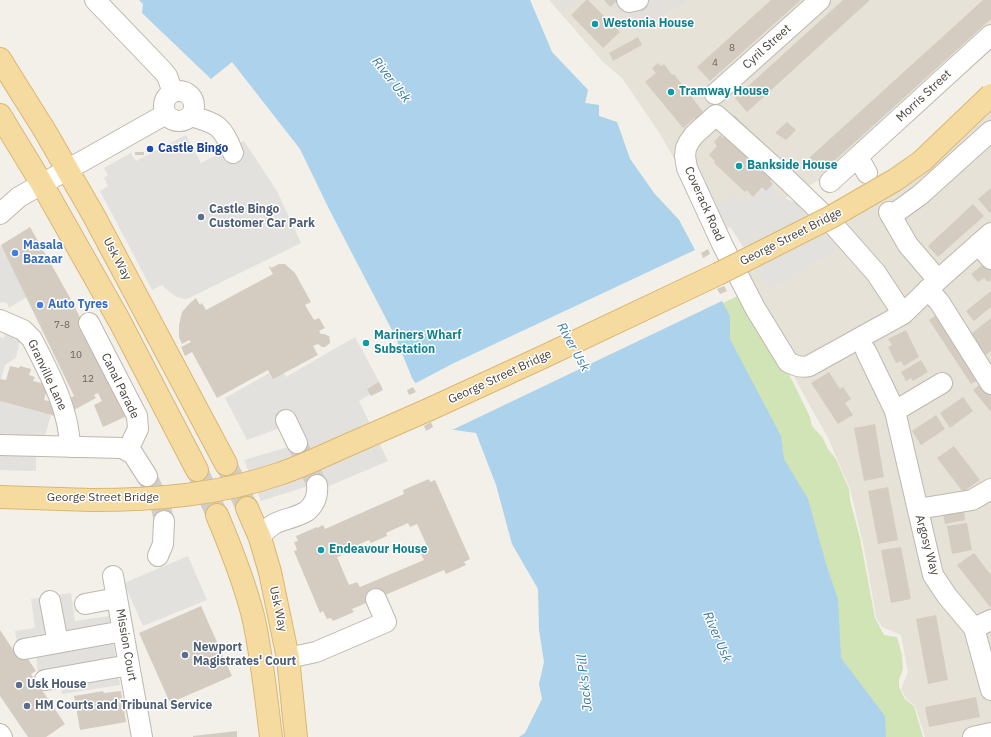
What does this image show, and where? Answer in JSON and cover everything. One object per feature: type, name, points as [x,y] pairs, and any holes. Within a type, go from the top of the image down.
[{"type":"main road","name":"Usk Way","points":[[0,58],[94,216],[226,464]]},
{"type":"main road","name":"George Street Bridge","points":[[0,497],[128,500],[164,498],[250,483],[280,474],[313,461],[543,357],[739,264],[831,218],[895,180],[922,160],[957,129],[991,95]]},
{"type":"main road","points":[[0,115],[42,184],[119,320],[197,470]]},
{"type":"main road","name":"Usk Way","points":[[247,508],[260,538],[270,572],[288,658],[296,737]]},
{"type":"main road","points":[[217,515],[237,564],[252,616],[264,675],[271,737]]},
{"type":"street","points":[[95,0],[163,71],[167,76],[173,92]]},
{"type":"street","points":[[626,0],[629,2],[638,0]]},
{"type":"street","name":"Cyril Street","points":[[715,94],[820,0]]},
{"type":"street","name":"Morris Street","points":[[830,182],[862,165],[991,35]]},
{"type":"street","points":[[173,92],[183,92],[191,97],[194,107],[191,116],[187,119],[178,121],[173,120],[166,114],[164,104],[165,100],[173,92]]},
{"type":"street","points":[[0,214],[19,197],[166,114]]},
{"type":"street","name":"Coverack Road","points":[[903,314],[876,273],[830,221],[776,169],[716,115],[691,138],[685,152],[687,168],[723,246],[755,308],[788,362],[800,367],[809,366],[903,314],[985,239]]},
{"type":"street","points":[[191,116],[210,122],[220,129],[224,134],[233,154]]},
{"type":"street","points":[[991,131],[920,196],[890,214],[933,285],[940,303],[985,362],[991,384]]},
{"type":"street","points":[[985,239],[991,259]]},
{"type":"street","name":"Granville Lane","points":[[0,320],[23,330],[32,339],[63,405],[69,430],[70,447]]},
{"type":"street","name":"Canal Parade","points":[[89,323],[137,416],[138,429],[128,450]]},
{"type":"street","name":"Argosy Way","points":[[866,351],[895,410],[933,575],[947,596],[982,624],[991,690]]},
{"type":"street","points":[[895,410],[942,383]]},
{"type":"street","points":[[286,420],[297,443]]},
{"type":"street","points":[[0,445],[115,447],[128,450],[137,459],[147,476]]},
{"type":"street","points":[[260,538],[265,531],[276,522],[307,511],[311,508],[317,493],[317,484]]},
{"type":"street","points":[[918,509],[972,500],[991,489]]},
{"type":"street","points":[[158,556],[163,544],[164,521]]},
{"type":"street","name":"Mission Court","points":[[113,576],[142,737]]},
{"type":"street","points":[[85,604],[117,598]]},
{"type":"street","points":[[288,658],[316,652],[386,622],[376,599]]},
{"type":"street","points":[[50,601],[58,643]]},
{"type":"street","points":[[24,649],[123,631]]},
{"type":"street","points":[[45,680],[129,665]]},
{"type":"street","points":[[973,737],[991,733]]},
{"type":"shaded area","points":[[549,0],[604,0],[639,34],[647,27],[689,0],[991,0],[991,39],[829,175],[717,234],[660,134],[622,78],[602,61]]},
{"type":"shaded area","points":[[555,0],[579,0],[566,12]]},
{"type":"shaded area","points":[[604,0],[689,0],[647,27],[639,34]]},
{"type":"shaded area","points":[[991,95],[991,737],[925,737],[915,706],[906,698],[901,689],[908,672],[901,635],[882,627],[876,617],[864,548],[850,489],[828,438],[800,388],[739,264],[831,217]]},
{"type":"shaded area","name":"Castle Bingo Customer Car Park","points":[[186,135],[201,163],[244,141],[277,191],[301,243],[185,299],[177,297],[162,285],[152,290],[100,191],[108,186],[104,178],[108,175],[104,168],[131,153],[136,161]]},
{"type":"shaded area","points":[[772,186],[777,195],[797,203],[844,245],[770,289],[717,206],[736,194],[741,202]]},
{"type":"shaded area","points":[[1,245],[27,297],[9,308],[7,303],[0,303]]},
{"type":"shaded area","points":[[5,334],[20,339],[16,358],[5,365],[0,379],[0,337],[4,338]]},
{"type":"shaded area","points":[[355,337],[382,387],[359,401],[388,461],[322,489],[308,486],[261,501],[244,460],[295,445],[286,426],[247,440],[225,398],[280,367],[286,377]]},
{"type":"shaded area","points":[[0,401],[51,415],[45,436],[0,434]]},
{"type":"shaded area","points":[[0,452],[36,452],[36,471],[0,470]]},
{"type":"shaded area","points":[[188,556],[207,600],[143,626],[124,583]]},
{"type":"shaded area","points":[[71,593],[75,621],[109,616],[120,685],[62,694],[59,671],[38,674],[36,655],[17,643],[15,631],[35,628],[31,599]]},
{"type":"green space","points":[[530,0],[552,52],[588,90],[585,103],[599,105],[599,116],[617,122],[630,159],[654,193],[679,220],[723,303],[748,291],[810,417],[812,426],[823,438],[828,449],[836,459],[849,489],[875,618],[884,635],[897,637],[902,655],[903,669],[899,680],[899,687],[905,699],[914,706],[923,737],[819,737],[736,522]]},
{"type":"water","points":[[139,0],[530,0],[552,52],[588,90],[585,103],[599,105],[599,116],[617,122],[630,159],[654,193],[679,220],[730,316],[730,339],[781,436],[784,459],[808,499],[826,564],[838,599],[841,658],[885,716],[886,737],[519,737],[525,733],[542,699],[539,684],[544,662],[539,630],[538,589],[512,544],[496,485],[476,433],[447,429],[412,378],[395,336],[329,209],[300,149],[232,62],[211,79],[142,13],[143,4]]},
{"type":"pier","points":[[697,249],[724,300],[450,431],[446,430],[414,384],[454,363]]},
{"type":"building","name":"Westonia House","points":[[586,0],[588,0],[620,32],[603,48],[571,15]]},
{"type":"building","points":[[604,0],[618,0],[610,7]]},
{"type":"building","points":[[771,0],[801,0],[710,81],[697,67]]},
{"type":"building","points":[[843,0],[870,0],[747,112],[735,98]]},
{"type":"building","points":[[983,0],[991,0],[991,19],[822,172],[809,158]]},
{"type":"building","points":[[638,37],[642,45],[613,61],[609,53]]},
{"type":"building","name":"Tramway House","points":[[658,63],[661,66],[664,64],[672,75],[674,74],[704,113],[699,122],[695,118],[683,128],[645,82],[656,73],[652,68]]},
{"type":"building","points":[[734,115],[781,160],[777,164],[730,119]]},
{"type":"building","points":[[787,122],[796,130],[786,140],[775,133]]},
{"type":"building","name":"Bankside House","points":[[720,135],[723,138],[725,135],[772,179],[770,181],[773,184],[766,191],[762,187],[753,197],[747,190],[745,192],[714,163],[715,161],[709,155],[717,146],[714,142]]},
{"type":"building","points":[[135,152],[144,152],[144,155],[135,155]]},
{"type":"building","points":[[991,188],[991,212],[990,213],[978,199]]},
{"type":"building","points":[[973,204],[984,216],[938,257],[928,246]]},
{"type":"building","points":[[30,227],[73,303],[127,416],[103,427],[94,405],[102,401],[98,393],[94,395],[96,398],[74,410],[68,399],[74,396],[1,245]]},
{"type":"building","points":[[708,249],[710,254],[703,258],[701,253]]},
{"type":"building","points":[[986,262],[991,267],[991,280],[988,282],[984,278],[978,282],[971,274]]},
{"type":"building","points":[[279,264],[285,264],[295,273],[311,302],[305,305],[314,320],[319,318],[325,328],[319,331],[321,334],[329,336],[330,343],[325,347],[318,344],[313,346],[318,355],[273,379],[268,370],[217,398],[192,352],[185,356],[181,347],[191,342],[189,340],[182,344],[179,337],[179,325],[182,312],[196,298],[200,305],[202,303],[206,310],[273,274],[269,267],[270,266],[271,268]]},
{"type":"building","points":[[724,286],[727,291],[720,294],[717,289]]},
{"type":"building","points":[[991,291],[991,307],[974,321],[966,311]]},
{"type":"building","points":[[939,313],[982,378],[971,384],[929,320]]},
{"type":"building","points":[[991,318],[991,351],[983,357],[967,337]]},
{"type":"building","points":[[906,330],[919,357],[904,366],[901,361],[896,363],[888,347],[892,345],[888,339]]},
{"type":"building","name":"Mariners Wharf Substation","points":[[367,339],[370,344],[365,347],[363,342]]},
{"type":"building","points":[[921,360],[928,372],[913,381],[911,378],[906,381],[901,372]]},
{"type":"building","points":[[10,366],[19,368],[20,366],[31,369],[29,375],[35,377],[33,381],[45,384],[47,389],[44,400],[53,402],[55,416],[0,401],[0,379],[6,380]]},
{"type":"building","points":[[829,372],[840,389],[843,387],[851,399],[845,403],[853,415],[838,424],[811,383]]},
{"type":"building","points":[[379,382],[383,390],[371,396],[367,389]]},
{"type":"building","points":[[983,382],[991,391],[991,412],[973,390]]},
{"type":"building","points":[[413,387],[416,392],[409,395],[407,390]]},
{"type":"building","points":[[963,397],[973,411],[950,428],[940,413]]},
{"type":"building","points":[[936,415],[945,429],[921,445],[912,431]]},
{"type":"building","points":[[431,422],[433,427],[426,431],[424,426]]},
{"type":"building","points":[[875,424],[884,477],[864,481],[854,428]]},
{"type":"building","points":[[954,446],[980,480],[963,492],[937,458]]},
{"type":"building","name":"Endeavour House","points":[[429,479],[430,482],[435,480],[470,559],[464,562],[466,565],[446,574],[444,570],[352,609],[354,612],[333,621],[331,618],[327,619],[323,611],[320,613],[294,551],[297,550],[294,542],[298,541],[296,536],[323,525],[325,529],[404,494],[403,490]],"holes":[[[408,523],[410,527],[417,524],[429,550],[421,554],[424,560],[360,587],[357,582],[349,585],[337,557],[345,554],[344,551],[369,540],[371,543],[387,536],[386,533]]]},
{"type":"building","points":[[888,487],[898,540],[878,544],[868,491]]},
{"type":"building","points":[[963,505],[965,520],[945,524],[942,509]]},
{"type":"building","points":[[967,523],[972,550],[952,554],[947,526]]},
{"type":"building","points":[[901,547],[911,599],[891,603],[881,550]]},
{"type":"building","points":[[974,553],[991,575],[991,607],[957,565]]},
{"type":"building","name":"Newport Magistrates' Court","points":[[201,606],[232,676],[170,703],[139,633]]},
{"type":"building","points":[[936,615],[948,680],[928,684],[916,619]]},
{"type":"building","name":"Usk House","points":[[0,630],[18,657],[24,653],[36,671],[31,674],[65,724],[46,737],[28,737],[0,696]]},
{"type":"building","points":[[103,691],[104,693],[121,691],[126,722],[80,730],[74,696]]},
{"type":"building","points":[[976,697],[980,717],[929,727],[925,707]]},
{"type":"building","points":[[237,731],[237,737],[193,737],[193,736]]},
{"type":"tunnel","points":[[297,443],[317,485]]},
{"type":"tunnel","points":[[226,464],[247,508]]},
{"type":"tunnel","points":[[197,470],[217,515]]},
{"type":"tunnel","points":[[147,476],[160,503],[164,521]]},
{"type":"place","name":"Westonia House","points":[[595,24]]},
{"type":"place","name":"Tramway House","points":[[671,92]]},
{"type":"place","name":"Castle Bingo","points":[[150,149]]},
{"type":"place","name":"Bankside House","points":[[739,166]]},
{"type":"place","name":"Castle Bingo Customer Car Park","points":[[201,217]]},
{"type":"place","name":"Masala Bazaar","points":[[15,253]]},
{"type":"place","name":"Auto Tyres","points":[[40,305]]},
{"type":"place","name":"Mariners Wharf Substation","points":[[366,343]]},
{"type":"place","name":"Endeavour House","points":[[321,550]]},
{"type":"place","name":"Newport Magistrates' Court","points":[[185,655]]},
{"type":"place","name":"Usk House","points":[[19,685]]},
{"type":"place","name":"HM Courts and Tribunal Service","points":[[27,706]]},
{"type":"water label","name":"River Usk","points":[[391,80]]},
{"type":"water label","name":"River Usk","points":[[573,347]]},
{"type":"water label","name":"River Usk","points":[[717,637]]},
{"type":"water label","name":"Jack's Pill","points":[[585,683]]}]
